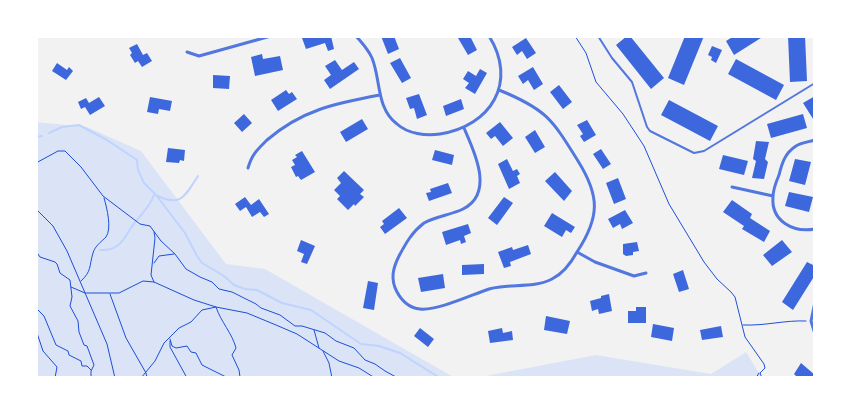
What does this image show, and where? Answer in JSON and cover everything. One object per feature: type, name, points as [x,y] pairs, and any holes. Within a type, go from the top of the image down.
[{"type":"street","points":[[187,52],[199,56],[271,36]]},
{"type":"street","points":[[356,36],[371,56],[385,110],[393,121],[397,125],[413,132],[433,135],[464,128],[484,114],[495,99],[499,90],[501,75],[500,60],[496,47],[489,36]]},
{"type":"street","points":[[464,128],[477,161],[480,190],[469,206],[430,220],[419,227],[408,239],[395,264],[392,278],[396,290],[403,301],[414,308],[428,309],[491,289],[546,282],[565,270],[588,236],[593,220],[593,196],[588,178],[561,133],[542,112],[523,100],[499,90]]},
{"type":"street","points":[[248,168],[251,156],[256,150],[280,130],[304,115],[343,102],[380,95]]},
{"type":"street","points":[[815,140],[797,145],[787,154],[783,160],[773,196],[774,211],[786,225],[799,230],[815,229]]},
{"type":"street","points":[[732,187],[773,196]]},
{"type":"street","points":[[577,252],[595,262],[634,276],[646,273]]},
{"type":"street","points":[[815,302],[811,321],[815,334]]},
{"type":"lane","points":[[598,36],[612,58],[632,82],[647,128],[694,153],[704,151],[815,83]]},
{"type":"path","points":[[576,36],[586,53],[601,91],[623,114],[644,146],[669,204],[704,262],[734,297],[745,337],[764,364],[765,368],[756,378]]},
{"type":"path","points":[[36,163],[58,151],[66,151],[103,196],[140,224],[150,226],[186,269],[212,282],[219,289],[232,292],[261,308],[280,315],[295,326],[325,332],[343,344],[350,345],[365,360],[391,374],[403,378]]},
{"type":"path","points":[[81,282],[88,274],[96,246],[108,234],[110,228],[103,196]]},
{"type":"path","points":[[36,209],[46,217],[59,235],[81,282],[110,354],[115,378]]},
{"type":"path","points":[[154,231],[151,275],[154,282]]},
{"type":"path","points":[[36,251],[40,257],[58,264],[60,273],[70,280],[72,297],[70,306],[78,321],[81,337],[84,345],[87,346],[94,365],[91,370],[91,378]]},
{"type":"path","points":[[153,265],[159,256],[175,254]]},
{"type":"path","points":[[71,287],[78,288],[86,293],[110,294],[125,292],[143,281],[154,282],[194,300],[216,307],[247,313],[297,334],[339,361],[358,368],[374,378]]},
{"type":"path","points":[[110,294],[126,338],[147,378]]},
{"type":"path","points":[[142,378],[155,361],[164,343],[183,326],[191,322],[202,310],[216,307]]},
{"type":"path","points":[[216,307],[234,342],[236,348],[232,355],[240,377],[243,378]]},
{"type":"path","points":[[36,308],[44,316],[56,345],[68,351],[69,355],[81,361],[82,366],[87,366],[91,370]]},
{"type":"path","points":[[742,325],[770,324],[793,320],[811,321]]},
{"type":"path","points":[[36,330],[43,352],[57,367],[55,378]]},
{"type":"path","points":[[314,330],[319,348]]},
{"type":"path","points":[[170,338],[170,347],[187,378]]},
{"type":"path","points":[[170,338],[172,346],[176,348],[187,346],[191,352],[196,353],[202,365],[228,378]]},
{"type":"path","points":[[323,350],[329,363],[332,378]]},
{"type":"path","points":[[760,373],[762,378]]},
{"type":"shaded area","points":[[36,122],[87,127],[141,151],[226,264],[265,269],[455,378],[36,378]]},
{"type":"shaded area","points":[[746,352],[762,378],[475,378],[596,355],[711,374]]},
{"type":"building","points":[[308,36],[331,36],[334,49],[328,51],[325,43],[306,49],[302,38]]},
{"type":"building","points":[[381,36],[394,36],[399,49],[388,54]]},
{"type":"building","points":[[470,36],[477,50],[468,55],[458,38]]},
{"type":"building","points":[[627,36],[630,36],[664,78],[651,89],[616,45]]},
{"type":"building","points":[[685,36],[704,36],[684,85],[668,78]]},
{"type":"building","points":[[734,36],[764,36],[734,55],[726,41]]},
{"type":"building","points":[[788,36],[805,36],[807,81],[790,82]]},
{"type":"building","points":[[526,38],[536,53],[527,59],[522,51],[517,55],[512,47]]},
{"type":"building","points":[[137,44],[143,55],[147,53],[152,61],[142,67],[138,61],[135,63],[130,55],[132,53],[129,48]]},
{"type":"building","points":[[712,46],[722,50],[716,63],[708,55]]},
{"type":"building","points":[[262,54],[263,59],[280,56],[283,70],[255,76],[251,57]]},
{"type":"building","points":[[400,58],[411,78],[402,83],[390,63]]},
{"type":"building","points":[[736,59],[784,85],[776,100],[728,74]]},
{"type":"building","points":[[335,60],[342,70],[354,62],[359,69],[330,89],[324,80],[331,75],[325,66]]},
{"type":"building","points":[[57,63],[67,70],[69,67],[73,71],[66,80],[52,71]]},
{"type":"building","points":[[533,67],[543,84],[534,90],[528,80],[523,84],[518,76]]},
{"type":"building","points":[[480,69],[487,73],[475,94],[465,88],[469,83],[463,79],[468,71],[476,76]]},
{"type":"building","points":[[213,75],[230,76],[229,89],[213,88]]},
{"type":"building","points":[[559,85],[572,102],[563,109],[550,92]]},
{"type":"building","points":[[286,90],[289,94],[292,92],[297,99],[278,111],[271,100]]},
{"type":"building","points":[[419,94],[427,115],[417,119],[414,108],[410,109],[406,98]]},
{"type":"building","points":[[815,96],[815,122],[803,103]]},
{"type":"building","points":[[99,97],[105,106],[90,115],[85,107],[81,109],[78,102],[86,98],[89,103]]},
{"type":"building","points":[[150,97],[172,101],[170,111],[159,109],[158,114],[147,112]]},
{"type":"building","points":[[461,99],[464,109],[446,116],[443,106]]},
{"type":"building","points":[[669,100],[718,126],[710,141],[661,115]]},
{"type":"building","points":[[244,114],[252,123],[242,132],[234,123]]},
{"type":"building","points":[[803,114],[807,128],[771,138],[767,124]]},
{"type":"building","points":[[362,119],[368,129],[346,142],[340,132]]},
{"type":"building","points":[[587,120],[596,135],[584,142],[580,136],[583,134],[577,125]]},
{"type":"building","points":[[500,122],[513,138],[503,146],[495,136],[491,139],[486,133]]},
{"type":"building","points":[[535,130],[545,147],[535,153],[525,137]]},
{"type":"building","points":[[756,141],[769,142],[765,159],[768,162],[764,179],[752,178],[756,161],[753,159]]},
{"type":"building","points":[[168,148],[185,150],[184,161],[180,160],[179,163],[166,162]]},
{"type":"building","points":[[601,149],[611,164],[603,169],[593,154]]},
{"type":"building","points":[[435,150],[454,155],[452,165],[432,160]]},
{"type":"building","points":[[302,151],[315,172],[301,180],[298,176],[296,177],[291,167],[295,165],[292,160],[297,157],[295,155]]},
{"type":"building","points":[[723,155],[748,161],[744,175],[719,169]]},
{"type":"building","points":[[507,159],[513,171],[517,169],[520,174],[517,176],[520,183],[509,189],[498,164]]},
{"type":"building","points":[[795,159],[811,162],[805,185],[789,181]]},
{"type":"building","points":[[344,171],[364,190],[360,194],[364,197],[348,210],[337,199],[340,196],[334,190],[341,183],[337,178]]},
{"type":"building","points":[[555,172],[572,191],[564,201],[545,181]]},
{"type":"building","points":[[618,178],[626,199],[614,204],[606,183]]},
{"type":"building","points":[[448,183],[452,193],[429,201],[426,193],[431,192],[430,189]]},
{"type":"building","points":[[789,192],[813,197],[809,212],[785,206]]},
{"type":"building","points":[[245,197],[251,205],[259,199],[269,214],[264,217],[260,212],[252,217],[246,207],[240,211],[235,204]]},
{"type":"building","points":[[504,197],[513,203],[497,225],[488,218]]},
{"type":"building","points":[[732,200],[752,214],[750,218],[770,231],[764,242],[742,229],[744,226],[723,212]]},
{"type":"building","points":[[399,208],[407,218],[385,234],[380,227],[384,224],[382,221]]},
{"type":"building","points":[[625,210],[633,223],[622,229],[620,224],[613,228],[608,219]]},
{"type":"building","points":[[552,213],[575,227],[571,233],[566,230],[562,237],[544,226]]},
{"type":"building","points":[[468,224],[471,233],[464,236],[466,242],[461,244],[460,240],[446,245],[442,232]]},
{"type":"building","points":[[301,240],[315,246],[307,264],[301,262],[304,254],[297,251]]},
{"type":"building","points":[[782,240],[792,252],[772,266],[763,255]]},
{"type":"building","points":[[637,242],[639,251],[633,252],[633,255],[626,256],[623,254],[623,244]]},
{"type":"building","points":[[528,245],[531,254],[510,262],[511,266],[504,268],[498,252],[512,247],[513,250]]},
{"type":"building","points":[[807,262],[815,266],[815,275],[793,310],[782,302]]},
{"type":"building","points":[[484,264],[484,274],[462,275],[462,265]]},
{"type":"building","points":[[683,270],[689,289],[679,292],[673,274]]},
{"type":"building","points":[[443,274],[445,288],[421,292],[418,278]]},
{"type":"building","points":[[368,281],[378,283],[374,310],[363,308]]},
{"type":"building","points":[[609,294],[612,311],[599,314],[598,309],[592,311],[590,301]]},
{"type":"building","points":[[636,307],[646,307],[646,323],[628,323],[628,311],[636,311]]},
{"type":"building","points":[[546,316],[570,321],[567,334],[544,330]]},
{"type":"building","points":[[653,324],[674,328],[672,341],[651,337]]},
{"type":"building","points":[[721,326],[723,337],[702,340],[700,330]]},
{"type":"building","points":[[420,328],[434,339],[428,347],[414,336]]},
{"type":"building","points":[[502,328],[503,333],[512,331],[513,340],[490,343],[488,331]]},
{"type":"building","points":[[801,363],[815,375],[815,378],[798,378],[794,374]]},
{"type":"waterway","points":[[49,133],[62,127],[79,125],[107,140],[137,160],[138,170],[144,183],[156,195],[185,233],[202,263],[224,276],[234,285],[245,289],[257,290],[282,303],[311,310],[361,344],[379,346],[400,353],[440,378]]},
{"type":"waterway","points":[[36,137],[42,136]]},
{"type":"waterway","points":[[156,195],[171,200],[182,198],[198,176]]},
{"type":"waterway","points":[[100,250],[114,248],[123,241],[154,195]]}]
